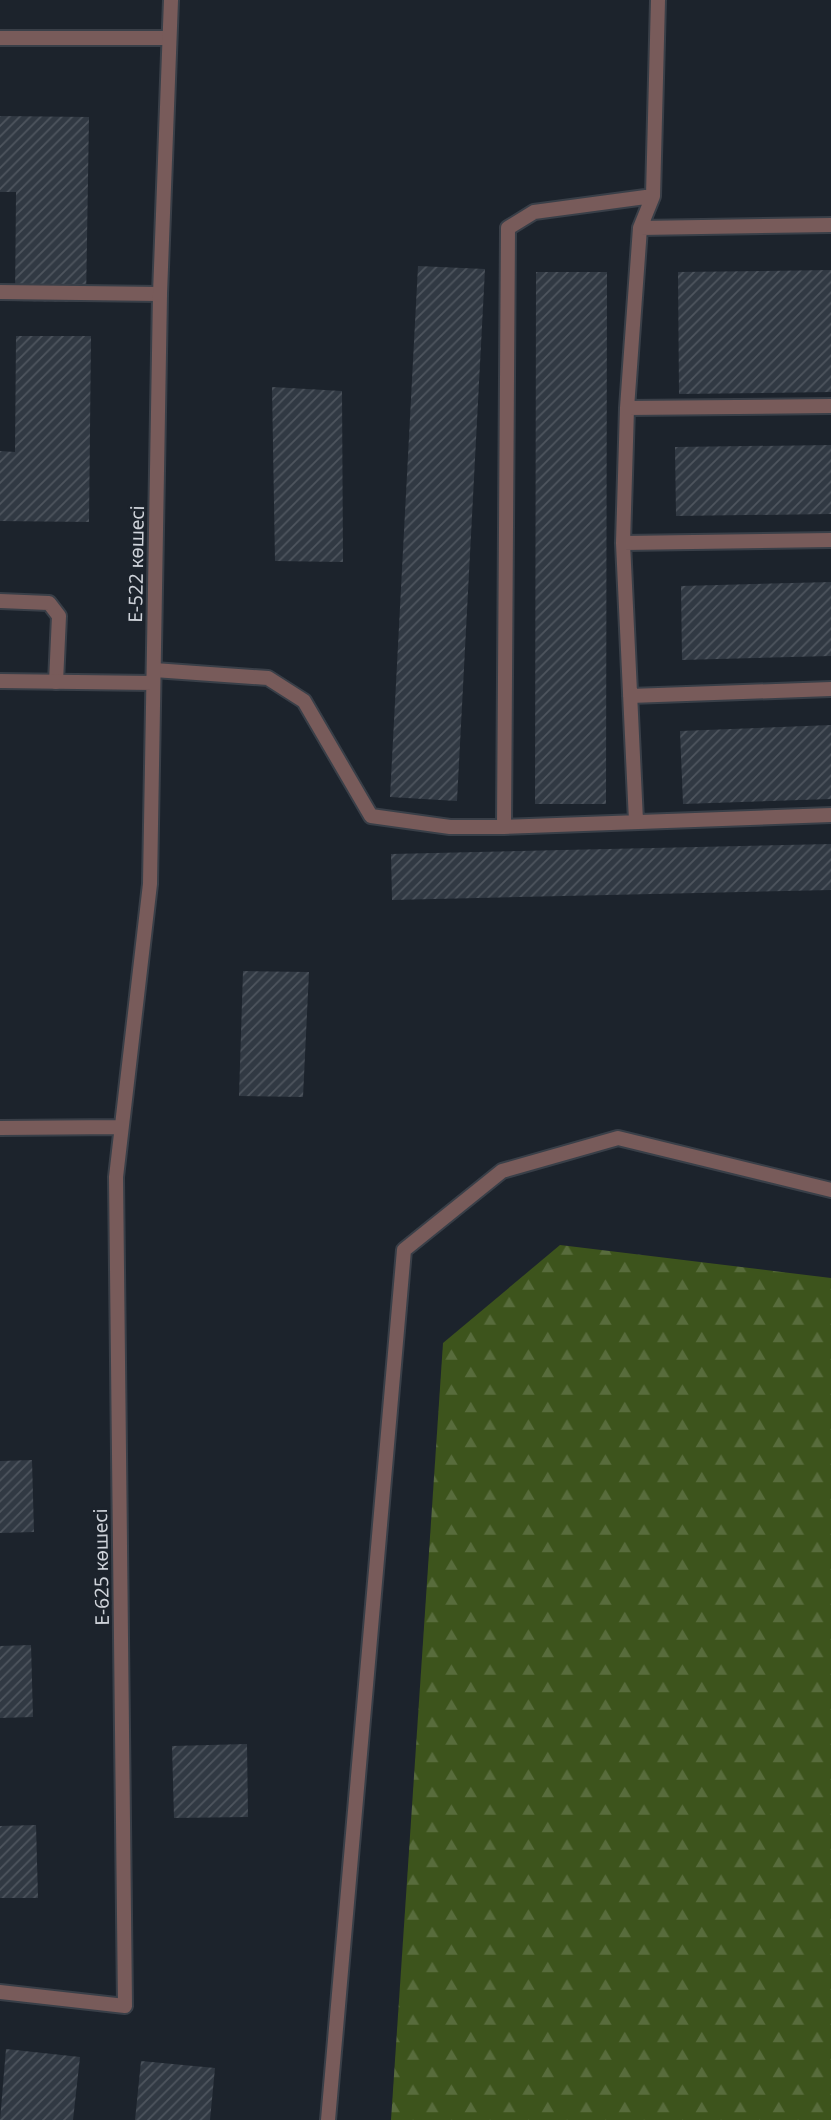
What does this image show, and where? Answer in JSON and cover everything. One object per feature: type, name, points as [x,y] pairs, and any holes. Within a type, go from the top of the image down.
[{"type":"street","name":"Е-522 көшесі","points":[[120,1127],[150,884],[160,294],[171,0]]},
{"type":"street","points":[[636,821],[622,543],[627,408],[640,228],[653,196],[659,0]]},
{"type":"street","points":[[0,38],[169,38]]},
{"type":"street","points":[[504,827],[508,228],[534,212],[653,196]]},
{"type":"street","points":[[640,228],[831,225]]},
{"type":"street","points":[[0,292],[160,294]]},
{"type":"street","points":[[627,408],[831,406]]},
{"type":"street","points":[[622,543],[831,540]]},
{"type":"street","points":[[0,601],[49,603],[59,617],[56,682]]},
{"type":"street","points":[[0,681],[56,682],[153,676],[268,678],[304,701],[371,816],[450,827],[504,827],[831,815]]},
{"type":"street","points":[[630,696],[831,690]]},
{"type":"street","points":[[0,1128],[120,1127]]},
{"type":"street","name":"Е-625 көшесі","points":[[0,1992],[125,2006],[116,1177],[120,1127]]},
{"type":"street","points":[[328,2120],[404,1250],[502,1171],[618,1138],[831,1190]]},
{"type":"green space","points":[[560,1245],[831,1278],[831,2120],[391,2120],[443,1343]]},
{"type":"building","points":[[0,116],[89,117],[86,302],[15,301],[16,192],[0,192]]},
{"type":"building","points":[[418,266],[485,269],[457,801],[390,797]]},
{"type":"building","points":[[831,270],[831,392],[679,394],[678,272]]},
{"type":"building","points":[[536,272],[607,272],[606,804],[535,804]]},
{"type":"building","points":[[16,336],[91,336],[89,522],[0,521],[0,451],[15,452]]},
{"type":"building","points":[[272,387],[342,391],[343,562],[275,561]]},
{"type":"building","points":[[831,445],[831,514],[676,516],[675,447]]},
{"type":"building","points":[[831,582],[831,656],[682,660],[681,586]]},
{"type":"building","points":[[831,725],[831,799],[683,804],[680,731]]},
{"type":"building","points":[[831,844],[831,890],[392,900],[391,854]]},
{"type":"building","points":[[243,971],[309,972],[303,1097],[239,1096]]},
{"type":"building","points":[[32,1460],[34,1532],[0,1533],[0,1461]]},
{"type":"building","points":[[31,1645],[33,1717],[0,1718],[0,1646]]},
{"type":"building","points":[[247,1744],[248,1817],[174,1818],[172,1746]]},
{"type":"building","points":[[36,1825],[38,1898],[0,1898],[0,1826]]},
{"type":"building","points":[[6,2049],[80,2057],[73,2120],[0,2120]]},
{"type":"building","points":[[141,2061],[215,2068],[210,2120],[135,2120]]}]
